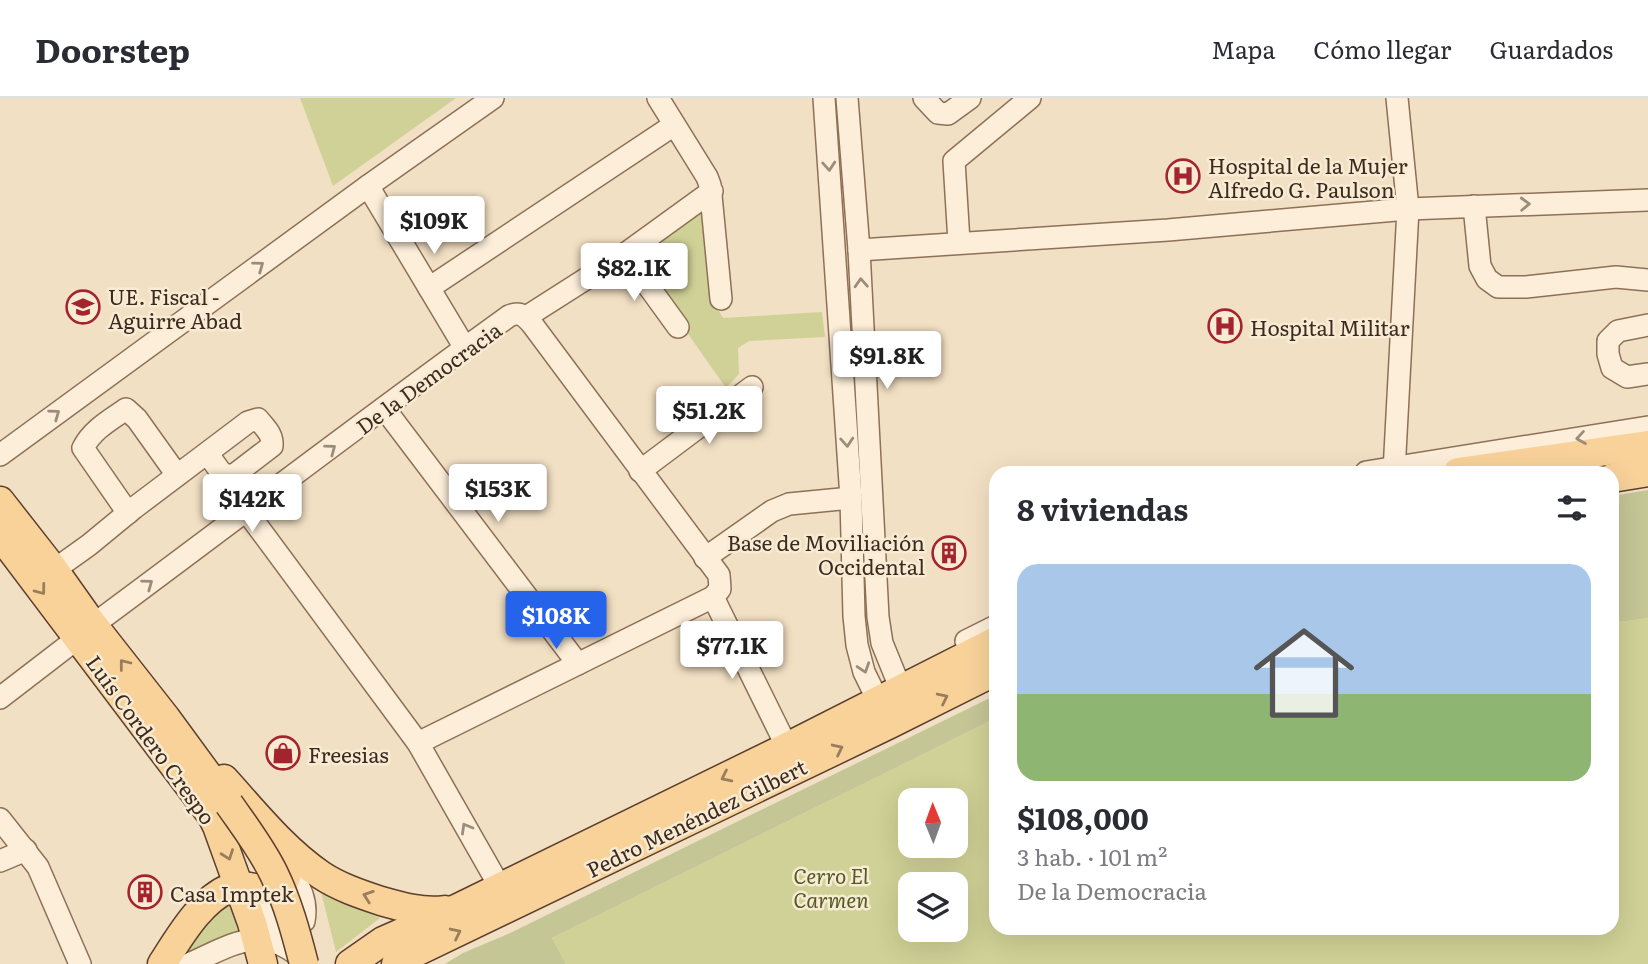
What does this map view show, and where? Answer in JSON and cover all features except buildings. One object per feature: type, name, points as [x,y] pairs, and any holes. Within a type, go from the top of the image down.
[{"type":"main road","points":[[1611,450],[1648,434]]},
{"type":"main road","points":[[1500,466],[1648,445]]},
{"type":"main road","points":[[1619,477],[1648,472]]},
{"type":"main road","points":[[0,501],[54,570],[86,631],[287,857],[361,895],[422,911],[458,908]]},
{"type":"main road","name":"Luís Cordero Crespo","points":[[0,535],[86,631],[212,816],[247,887],[260,952]]},
{"type":"main road","name":"Pedro Menéndez Gilbert","points":[[396,964],[895,707],[989,646]]},
{"type":"main road","name":"Pedro Menéndez Gilbert","points":[[350,964],[383,941],[458,908],[788,747],[989,673]]},
{"type":"main road","name":"Luís Cordero Crespo","points":[[166,718],[229,804],[274,874],[306,964]]},
{"type":"main road","points":[[162,964],[202,908],[221,892],[247,887],[265,891],[282,886],[286,879],[287,857]]},
{"type":"street","points":[[0,455],[493,98]]},
{"type":"street","points":[[658,98],[707,177],[712,191],[721,299]]},
{"type":"street","points":[[824,98],[851,498],[857,645],[864,672],[895,707]]},
{"type":"street","points":[[846,98],[859,250],[878,617],[895,707]]},
{"type":"street","points":[[924,98],[938,113],[948,114],[971,98]]},
{"type":"street","points":[[958,243],[954,161],[1030,98]]},
{"type":"street","points":[[1394,466],[1408,209],[1397,98]]},
{"type":"street","points":[[429,288],[674,125]]},
{"type":"street","points":[[368,186],[465,348]]},
{"type":"street","points":[[526,317],[625,254],[712,191]]},
{"type":"street","points":[[859,250],[1168,230],[1408,209],[1648,200]]},
{"type":"street","points":[[1474,206],[1479,266],[1487,279],[1498,287],[1526,287],[1616,277],[1645,283]]},
{"type":"street","points":[[625,254],[678,327]]},
{"type":"street","name":"De la Democracia","points":[[0,698],[384,408],[509,316],[518,314],[526,317],[719,575],[720,589],[713,597]]},
{"type":"street","points":[[1648,325],[1618,331],[1608,341],[1612,368],[1627,377],[1648,374]]},
{"type":"street","points":[[639,471],[752,387]]},
{"type":"street","points":[[384,408],[578,664]]},
{"type":"street","points":[[128,513],[83,448],[87,439],[104,424],[126,409],[137,419],[177,475]]},
{"type":"street","points":[[1417,466],[1648,426]]},
{"type":"street","points":[[54,570],[207,453]]},
{"type":"street","points":[[705,558],[772,510],[789,504],[851,498]]},
{"type":"street","points":[[247,512],[418,743],[500,887]]},
{"type":"street","points":[[418,743],[713,597],[788,747]]},
{"type":"street","name":"Pedro Menéndez Gilbert","points":[[895,707],[937,655],[989,629]]},
{"type":"street","points":[[0,819],[38,867],[80,964]]},
{"type":"street","points":[[0,861],[26,850]]},
{"type":"street","points":[[247,887],[278,927],[294,928],[304,921],[302,891],[287,857]]},
{"type":"street","points":[[189,964],[240,942],[260,952],[267,940],[294,952],[306,964]]},
{"type":"green space","points":[[300,98],[456,98],[333,186]]},
{"type":"green space","points":[[709,202],[714,303],[723,318],[822,312],[825,337],[749,341],[738,348],[739,374],[726,388],[634,257]]},
{"type":"green space","points":[[1648,490],[1648,618],[1619,622],[1619,495]]},
{"type":"green space","name":"Cerro El Carmen","points":[[1648,618],[1648,964],[566,964],[552,938],[989,721],[989,935],[1619,935],[1619,622]]},
{"type":"green space","points":[[989,698],[989,721],[552,938],[566,964],[445,964],[463,953],[508,934]]},
{"type":"green space","points":[[321,892],[380,918],[336,952]]},
{"type":"green space","points":[[230,901],[239,935],[176,958],[205,913]]},
{"type":"place","name":"Hospital de la Mujer Alfredo G. Paulson","points":[[1183,176]]},
{"type":"place","name":"UE. Fiscal - Aguirre Abad","points":[[83,307]]},
{"type":"place","name":"Hospital Militar","points":[[1225,326]]},
{"type":"place","name":"Base de Moviliación Occidental","points":[[949,553]]},
{"type":"place","name":"Freesias","points":[[283,753]]},
{"type":"place","name":"Casa Imptek","points":[[145,892]]}]
